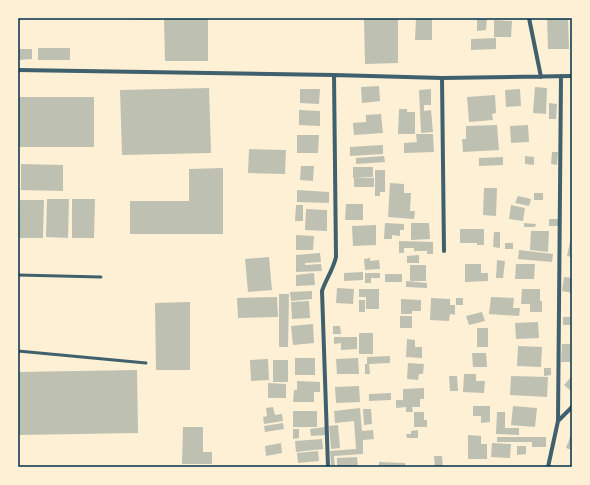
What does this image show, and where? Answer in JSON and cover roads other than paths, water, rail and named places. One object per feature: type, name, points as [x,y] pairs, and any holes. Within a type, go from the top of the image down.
[{"type":"street","points":[[529,18],[541,77]]},
{"type":"street","points":[[18,70],[442,78],[572,76]]},
{"type":"street","points":[[328,467],[322,291],[325,282],[334,267],[336,257],[334,75]]},
{"type":"street","points":[[548,467],[558,421],[561,76]]},
{"type":"street","points":[[442,78],[444,252]]},
{"type":"street","points":[[558,421],[572,407]]},
{"type":"lane","points":[[18,274],[101,277]]},
{"type":"lane","points":[[18,351],[146,363]]}]
